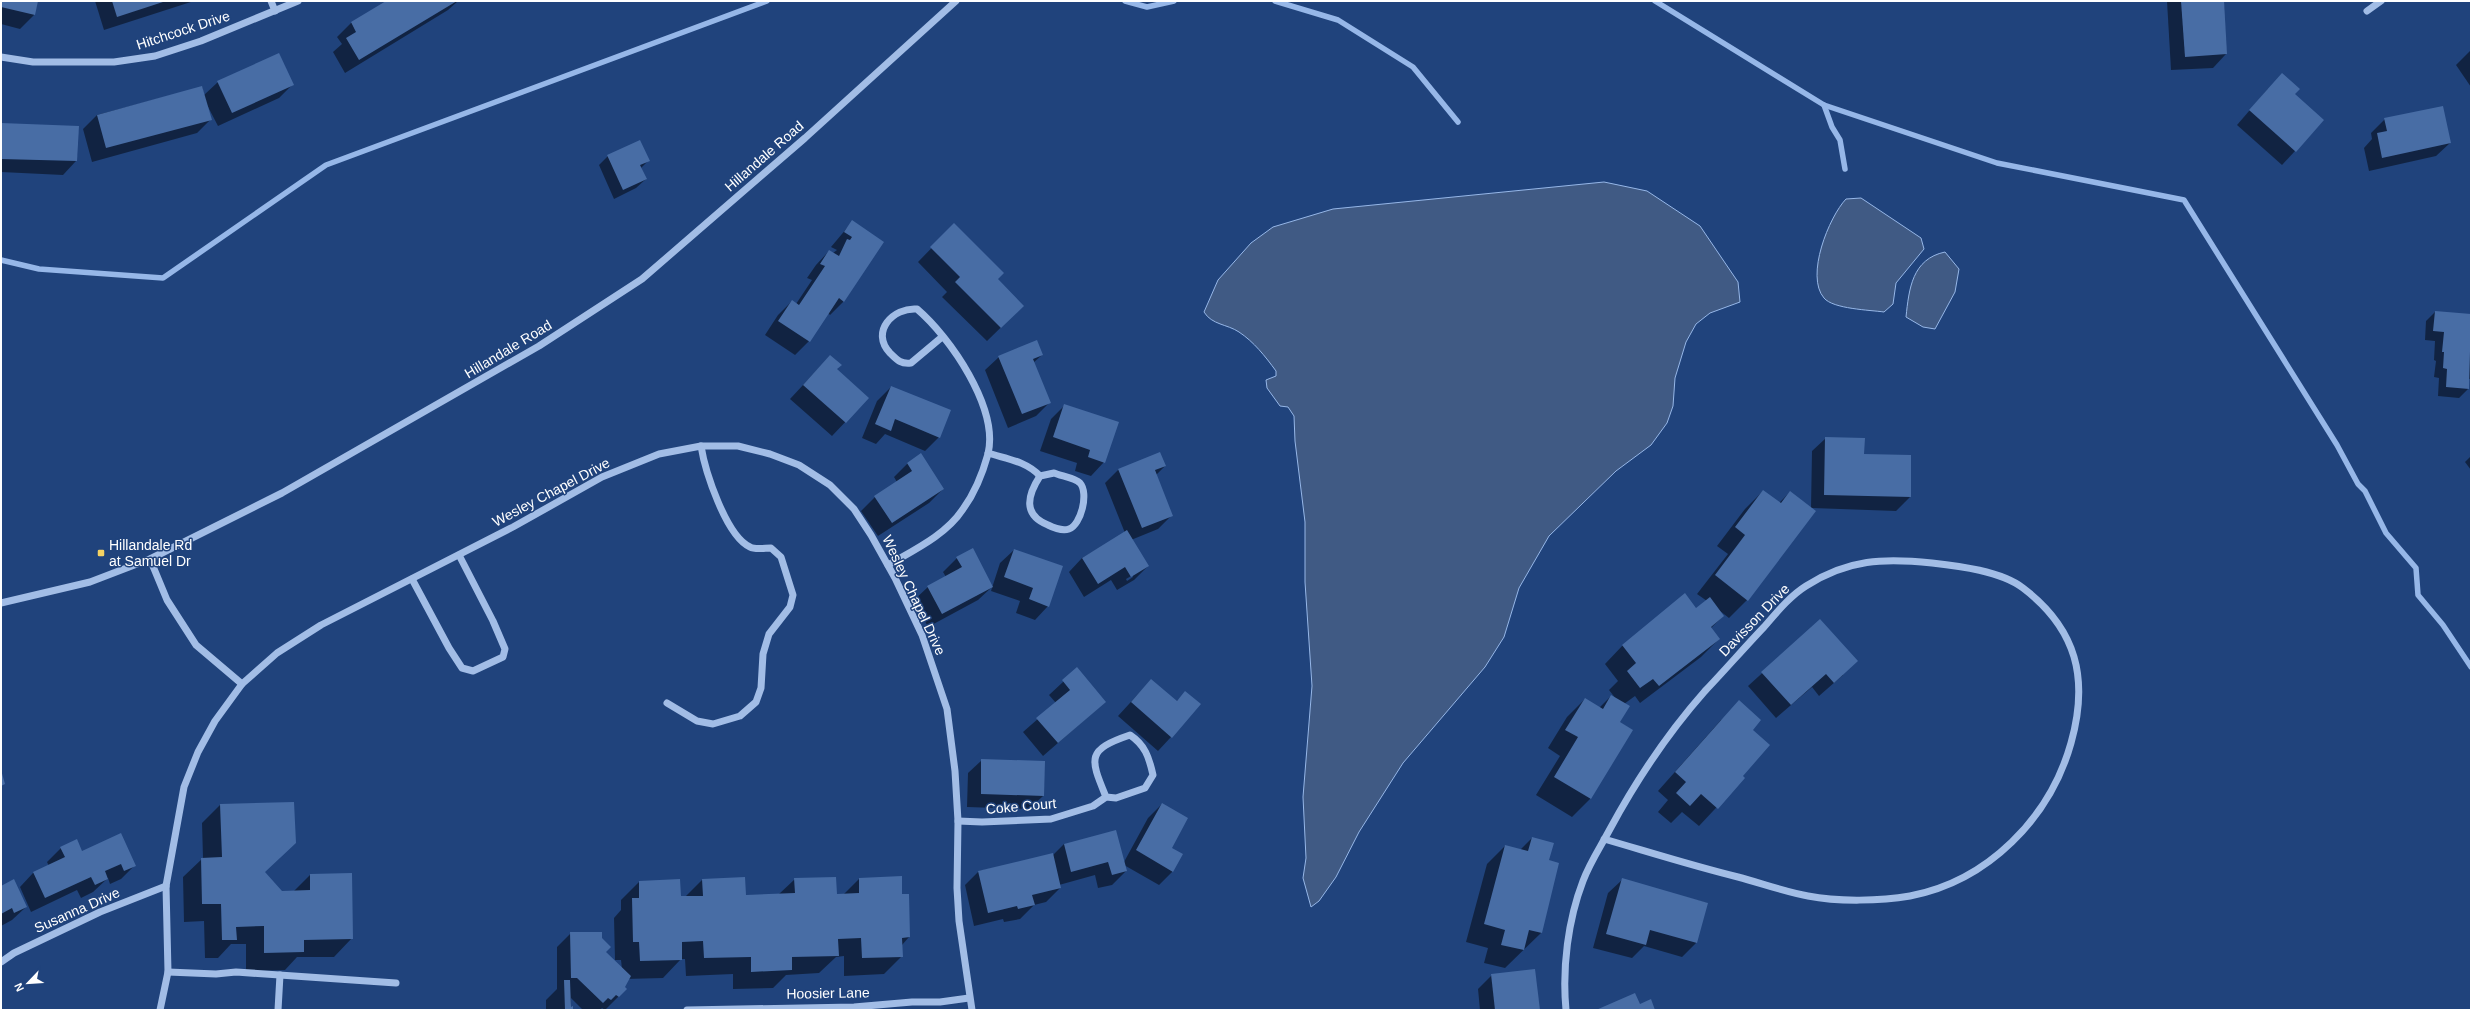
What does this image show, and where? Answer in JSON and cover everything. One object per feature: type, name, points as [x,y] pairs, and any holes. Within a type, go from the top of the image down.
[{"type":"street","points":[[271,1],[275,11]]},
{"type":"street","name":"Hitchcock Drive","points":[[1,57],[33,62],[134,60],[155,56],[201,41],[298,1]]},
{"type":"street","name":"Hillandale Road","points":[[1,603],[90,582],[150,559],[282,493],[472,387],[540,346],[642,279],[805,138],[956,1]]},
{"type":"street","points":[[2367,11],[2381,1]]},
{"type":"street","points":[[888,564],[936,536],[963,510],[976,486],[988,453],[986,423],[977,392],[954,351],[930,320],[917,309],[911,308],[903,310],[887,322],[882,329],[881,338],[885,347],[900,363],[912,363],[942,337]]},
{"type":"street","points":[[667,703],[697,721],[713,724],[740,716],[756,702],[761,688],[763,654],[769,634],[790,607],[793,595],[780,558],[771,548],[750,548],[737,537],[717,500],[704,466],[701,446]]},
{"type":"street","name":"Wesley Chapel Drive","points":[[160,1010],[168,972],[166,886],[187,779],[198,752],[212,727],[242,684],[277,653],[321,625],[513,527],[602,477],[660,454],[701,446],[738,446],[770,454],[799,465],[830,485],[854,509],[888,564],[922,635],[947,709],[955,771],[958,821],[957,888],[969,998],[972,1010]]},
{"type":"street","points":[[988,453],[1023,463],[1032,468],[1040,476]]},
{"type":"street","points":[[1054,473],[1079,483],[1084,491],[1086,499],[1083,507],[1075,525],[1069,529],[1055,528],[1033,518],[1030,500],[1034,485],[1040,476],[1054,473]]},
{"type":"street","points":[[412,579],[448,648],[462,668],[473,672],[503,657],[505,649],[459,555]]},
{"type":"street","points":[[150,559],[166,600],[196,645],[242,684]]},
{"type":"street","name":"Davisson Drive","points":[[1566,1010],[1564,987],[1573,916],[1582,884],[1604,839],[1646,766],[1666,736],[1788,600],[1804,587],[1840,568],[1867,561],[1895,559],[1982,571],[2020,586],[2050,614],[2064,633],[2075,658],[2080,686],[2078,717],[2064,768],[2040,812],[2023,832],[2000,854],[1961,878],[1940,888],[1910,896],[1872,900],[1811,897],[1604,839]]},
{"type":"street","name":"Coke Court","points":[[958,821],[982,822],[1051,819],[1093,806],[1106,797],[1116,798],[1145,788],[1152,775],[1150,762],[1142,744],[1130,735],[1110,742],[1098,750],[1094,759],[1094,768],[1106,797]]},
{"type":"street","name":"Susanna Drive","points":[[1,962],[14,953],[100,912],[166,886]]},
{"type":"street","points":[[168,972],[216,974],[236,972],[396,983]]},
{"type":"street","points":[[278,1010],[280,975]]},
{"type":"street","name":"Hoosier Lane","points":[[687,1010],[854,1009],[912,1002],[940,1002],[969,998]]},
{"type":"water","points":[[1604,182],[1647,191],[1700,226],[1738,282],[1740,302],[1710,313],[1696,324],[1686,342],[1675,378],[1673,406],[1667,423],[1651,445],[1616,471],[1549,536],[1519,588],[1504,637],[1485,667],[1403,763],[1359,832],[1336,877],[1319,901],[1311,907],[1303,878],[1306,858],[1303,797],[1312,686],[1305,582],[1305,522],[1295,441],[1294,416],[1288,407],[1280,406],[1267,388],[1266,380],[1276,376],[1276,371],[1263,355],[1250,340],[1230,327],[1215,322],[1204,312],[1218,280],[1251,243],[1273,227],[1333,209]]},
{"type":"water","points":[[1861,198],[1921,238],[1924,249],[1896,283],[1893,304],[1884,312],[1835,305],[1824,298],[1819,288],[1817,276],[1818,262],[1827,232],[1833,219],[1846,199]]},
{"type":"water","points":[[1945,252],[1959,269],[1955,292],[1935,329],[1923,327],[1906,317],[1911,286],[1919,268],[1925,261]]},
{"type":"building","points":[[1,1],[38,1],[35,15],[1,7]]},
{"type":"building","points":[[112,1],[166,1],[117,17]]},
{"type":"building","points":[[386,1],[457,1],[359,60],[346,38],[356,32],[351,22]]},
{"type":"building","points":[[2181,1],[2224,1],[2227,54],[2185,57]]},
{"type":"building","points":[[279,53],[294,85],[232,113],[217,81]]},
{"type":"building","points":[[2282,73],[2300,89],[2295,94],[2324,120],[2296,152],[2249,110]]},
{"type":"building","points":[[202,86],[212,120],[106,148],[97,115]]},
{"type":"building","points":[[2443,106],[2451,143],[2382,158],[2377,133],[2387,131],[2384,118]]},
{"type":"building","points":[[1,123],[79,126],[77,161],[1,159]]},
{"type":"building","points":[[640,140],[650,161],[640,165],[647,179],[623,190],[607,155]]},
{"type":"building","points":[[852,220],[884,242],[844,302],[839,298],[810,342],[778,321],[792,300],[799,305],[825,266],[820,264],[829,250],[839,256],[847,239],[850,240],[852,237],[844,232]]},
{"type":"building","points":[[954,223],[1004,273],[998,279],[1024,306],[1001,328],[955,282],[960,277],[930,247]]},
{"type":"building","points":[[2435,311],[2471,314],[2469,389],[2446,387],[2447,369],[2443,368],[2444,352],[2442,352],[2444,332],[2433,331]]},
{"type":"building","points":[[1037,340],[1043,355],[1033,359],[1051,403],[1022,414],[998,356]]},
{"type":"building","points":[[830,355],[842,365],[837,369],[869,398],[846,423],[803,385]]},
{"type":"building","points":[[891,386],[951,410],[940,438],[895,419],[891,431],[875,424]]},
{"type":"building","points":[[1064,404],[1119,422],[1105,463],[1088,457],[1090,450],[1053,437]]},
{"type":"building","points":[[1825,437],[1865,438],[1864,454],[1911,455],[1911,497],[1824,495]]},
{"type":"building","points":[[1160,452],[1166,466],[1155,470],[1173,516],[1142,528],[1118,469]]},
{"type":"building","points":[[921,453],[944,489],[892,523],[874,496],[912,471],[907,463]]},
{"type":"building","points":[[1763,490],[1781,503],[1790,491],[1816,511],[1748,601],[1715,575],[1745,535],[1735,527]]},
{"type":"building","points":[[1127,530],[1149,566],[1131,577],[1125,567],[1098,584],[1082,558]]},
{"type":"building","points":[[973,548],[993,587],[942,614],[927,586],[962,567],[956,557]]},
{"type":"building","points":[[1014,549],[1063,566],[1049,607],[1029,599],[1033,588],[1004,577]]},
{"type":"building","points":[[1685,593],[1696,608],[1710,597],[1724,616],[1711,627],[1720,639],[1659,686],[1653,679],[1640,688],[1627,671],[1636,663],[1622,645]]},
{"type":"building","points":[[1820,619],[1858,661],[1834,683],[1826,674],[1791,705],[1761,672]]},
{"type":"building","points":[[1077,667],[1106,702],[1058,743],[1036,718],[1070,690],[1062,680]]},
{"type":"building","points":[[1151,679],[1177,701],[1185,691],[1201,704],[1172,738],[1131,702]]},
{"type":"building","points":[[1611,695],[1630,706],[1620,722],[1633,730],[1591,799],[1554,777],[1578,737],[1565,730],[1585,698],[1603,709]]},
{"type":"building","points":[[1739,700],[1761,720],[1753,730],[1770,745],[1743,776],[1745,778],[1718,809],[1701,794],[1690,806],[1676,793],[1686,782],[1675,772]]},
{"type":"building","points":[[981,759],[1045,761],[1044,796],[981,794]]},
{"type":"building","points":[[1,770],[5,784],[1,786]]},
{"type":"building","points":[[294,802],[296,843],[265,872],[282,891],[310,890],[310,874],[352,873],[353,939],[304,940],[304,952],[264,953],[264,926],[236,927],[237,940],[222,940],[221,904],[202,904],[201,858],[222,857],[220,804]]},
{"type":"building","points":[[1162,803],[1188,818],[1172,848],[1183,854],[1173,872],[1136,850]]},
{"type":"building","points":[[1116,830],[1127,871],[1112,875],[1108,862],[1071,872],[1064,844]]},
{"type":"building","points":[[121,833],[136,866],[124,871],[121,864],[105,871],[108,879],[95,885],[91,877],[45,898],[33,872],[65,857],[60,847],[77,839],[82,851]]},
{"type":"building","points":[[1532,837],[1554,843],[1549,860],[1559,863],[1542,933],[1529,930],[1524,950],[1501,945],[1505,930],[1484,924],[1505,845],[1528,851]]},
{"type":"building","points":[[1053,853],[1061,888],[1032,895],[1035,905],[1018,909],[1017,906],[988,913],[978,871]]},
{"type":"building","points":[[902,876],[902,894],[909,894],[910,937],[902,938],[903,957],[862,958],[861,938],[838,939],[839,956],[792,957],[792,970],[751,972],[751,957],[704,958],[703,941],[682,942],[682,960],[640,961],[639,942],[633,942],[632,898],[639,898],[639,881],[680,879],[681,896],[703,896],[702,879],[745,877],[746,895],[795,893],[794,878],[836,877],[837,894],[859,893],[859,878]]},
{"type":"building","points":[[1622,878],[1708,903],[1697,943],[1650,930],[1646,945],[1606,934]]},
{"type":"building","points":[[14,879],[27,907],[14,913],[12,908],[1,914],[1,886]]},
{"type":"building","points":[[570,932],[602,932],[602,938],[611,947],[606,952],[631,976],[625,987],[627,989],[619,997],[616,995],[611,1000],[608,998],[603,1003],[577,978],[571,978]]},
{"type":"building","points":[[1535,969],[1540,1010],[1495,1010],[1491,974]]},
{"type":"building","points":[[564,980],[570,980],[571,1007],[573,1006],[573,1010],[565,1010]]},
{"type":"building","points":[[1635,993],[1640,1004],[1651,999],[1655,1010],[1596,1010]]},
{"type":"waterway","points":[[1,260],[39,269],[163,278],[326,165],[767,1]]},
{"type":"waterway","points":[[1125,1],[1147,7],[1174,1]]},
{"type":"waterway","points":[[1275,1],[1338,20],[1413,67],[1458,122]]},
{"type":"waterway","points":[[1655,1],[1824,105],[1997,163],[2184,200],[2337,445],[2358,484],[2365,491],[2386,533],[2416,568],[2418,595],[2443,625],[2471,667]]},
{"type":"waterway","points":[[1824,105],[1832,127],[1840,140],[1845,169]]},
{"type":"place","name":"Hillandale Rd at Samuel Dr","points":[[101,553]]}]
